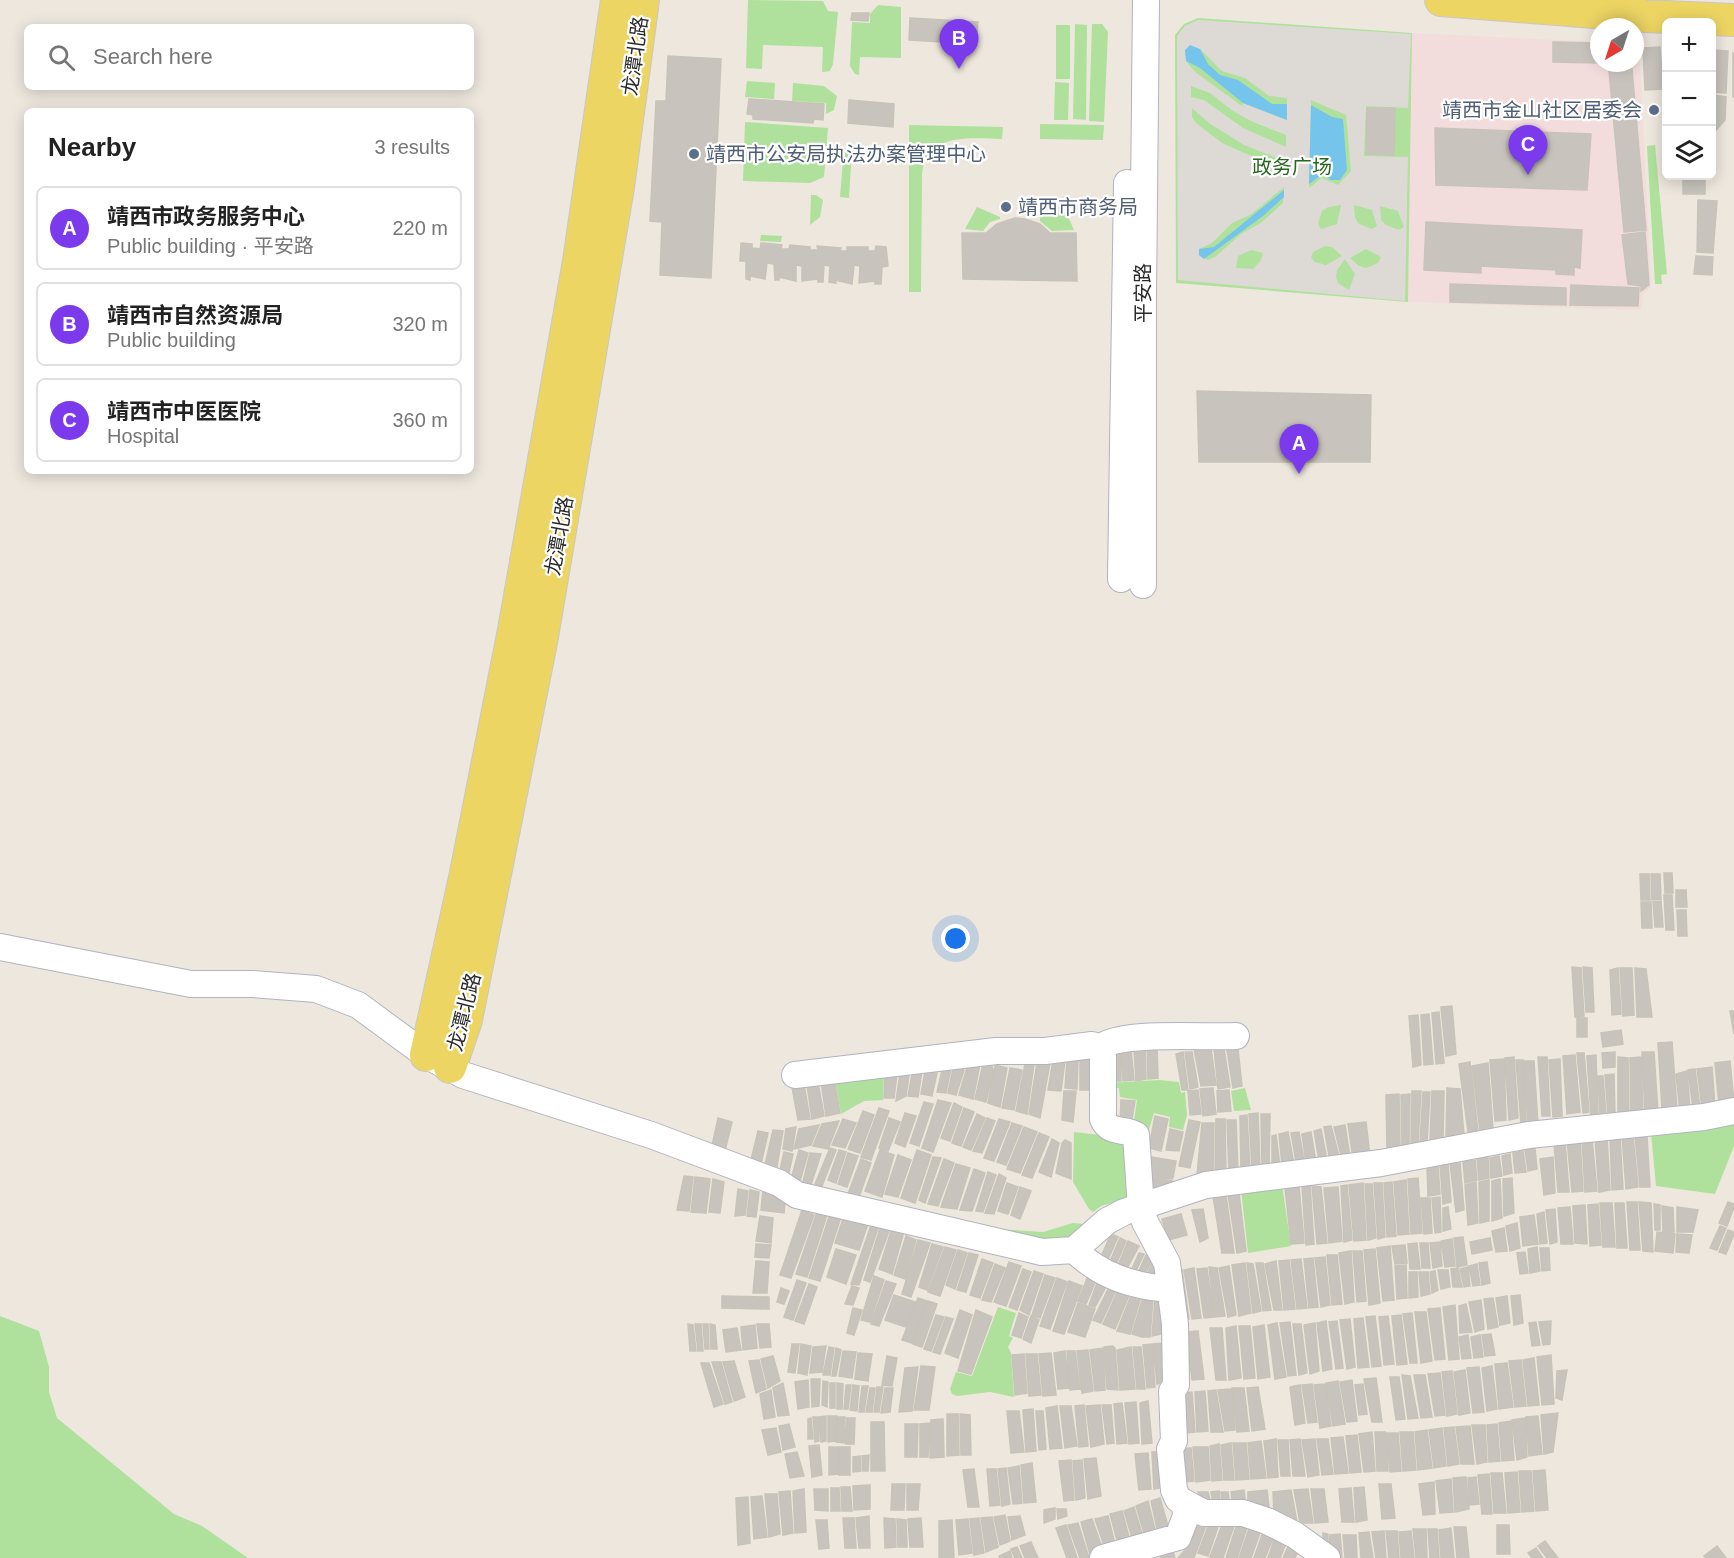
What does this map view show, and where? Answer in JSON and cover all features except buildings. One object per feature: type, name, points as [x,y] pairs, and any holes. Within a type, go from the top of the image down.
[{"type":"main road","name":"龙潭北路","points":[[438,1061],[461,900],[514,630],[579,261],[617,0]]},
{"type":"main road","name":"龙潭北路","points":[[438,1061],[465,1020],[542,637],[614,209],[643,0]]},
{"type":"main road","points":[[1442,0],[1646,16],[1734,20]]},
{"type":"street","name":"平安路","points":[[1130,0],[1132,582],[1143,297],[1146,0]]},
{"type":"street","points":[[0,947],[191,984],[252,984],[316,989],[358,1005],[438,1061],[483,1083],[651,1135],[779,1183],[797,1196],[1042,1252],[1074,1251],[1107,1274],[1125,1282],[1168,1289]]},
{"type":"street","points":[[1100,1048],[1107,1042],[1133,1037],[1236,1036]]},
{"type":"street","points":[[795,1075],[996,1051],[1045,1051],[1092,1046],[1100,1048]]},
{"type":"street","points":[[1100,1048],[1103,1057],[1103,1119],[1111,1129],[1136,1135],[1141,1208],[1145,1222],[1167,1263],[1168,1289],[1175,1324],[1176,1385],[1172,1392],[1174,1441],[1170,1449],[1174,1490],[1178,1499],[1204,1513],[1253,1515],[1289,1531],[1327,1558]]},
{"type":"street","points":[[1074,1251],[1107,1221],[1206,1185],[1381,1163],[1529,1136],[1694,1118],[1734,1111]]},
{"type":"street","points":[[1104,1558],[1178,1537],[1186,1516],[1185,1504]]},
{"type":"shaded area","name":"政务广场","points":[[1198,20],[1411,34],[1408,108],[1366,106],[1364,156],[1408,157],[1405,301],[1178,280],[1177,36],[1185,26]],"holes":[[[1200,49],[1222,71],[1245,78],[1269,96],[1287,98],[1287,120],[1243,103],[1242,106],[1195,72],[1186,61]],[[1191,86],[1210,93],[1233,111],[1253,122],[1286,135],[1286,147],[1243,128],[1204,100],[1191,97]],[[1311,100],[1346,115],[1351,171],[1338,185],[1322,178],[1309,188]],[[1192,108],[1209,123],[1244,145],[1285,161],[1285,166],[1260,160],[1222,143],[1196,123],[1192,117]],[[1284,187],[1283,203],[1262,222],[1241,234],[1215,257],[1208,260],[1199,255],[1199,249],[1212,243],[1232,223],[1250,215]],[[1341,205],[1337,224],[1321,229],[1318,223],[1322,211],[1328,207]],[[1354,205],[1372,210],[1377,226],[1372,229],[1359,224],[1355,218]],[[1380,206],[1398,211],[1404,227],[1399,230],[1386,225],[1381,220]],[[1325,246],[1332,247],[1342,256],[1326,265],[1315,262],[1311,258],[1313,252]],[[1366,249],[1381,257],[1378,263],[1366,268],[1359,266],[1350,258]],[[1251,250],[1263,253],[1261,260],[1253,269],[1236,268],[1238,256]],[[1345,259],[1355,274],[1349,290],[1338,283],[1337,270]]]},
{"type":"shaded area","points":[[1412,33],[1590,42],[1590,72],[1640,72],[1651,287],[1643,294],[1641,310],[1408,302]]},
{"type":"green space","points":[[748,0],[823,1],[828,11],[838,12],[833,64],[830,71],[822,72],[823,47],[763,45],[762,69],[746,68]]},
{"type":"green space","points":[[878,5],[901,7],[901,58],[860,57],[859,75],[855,74],[850,66],[852,22],[870,23],[870,14]]},
{"type":"green space","name":"政务广场","points":[[1198,18],[1412,33],[1408,302],[1176,283],[1175,35],[1184,24]]},
{"type":"green space","points":[[1075,24],[1087,25],[1086,120],[1073,119]]},
{"type":"green space","points":[[1092,24],[1102,24],[1108,32],[1104,122],[1089,121]]},
{"type":"green space","points":[[1056,25],[1070,25],[1070,79],[1056,79]]},
{"type":"green space","points":[[747,81],[775,83],[774,99],[745,97]]},
{"type":"green space","points":[[1055,82],[1069,83],[1068,120],[1054,120]]},
{"type":"green space","points":[[793,83],[824,86],[837,96],[834,110],[826,114],[826,103],[792,101]]},
{"type":"green space","points":[[745,122],[828,128],[824,177],[810,183],[743,181]]},
{"type":"green space","points":[[1040,124],[1104,125],[1103,140],[1040,139]]},
{"type":"green space","points":[[909,125],[1003,127],[1002,139],[952,140],[941,144],[925,160],[922,174],[921,292],[909,292]]},
{"type":"green space","points":[[1655,145],[1667,274],[1661,275],[1662,284],[1655,284],[1647,146]]},
{"type":"green space","points":[[844,148],[852,149],[849,198],[840,197]]},
{"type":"green space","points":[[811,195],[816,195],[823,200],[820,217],[810,225]]},
{"type":"green space","points":[[1063,205],[1074,230],[1052,231],[1040,221],[1040,214]]},
{"type":"green space","points":[[977,207],[1000,219],[990,222],[983,231],[965,229]]},
{"type":"green space","points":[[761,235],[782,236],[781,242],[760,241]]},
{"type":"green space","points":[[884,1072],[883,1100],[864,1101],[841,1114],[834,1074]]},
{"type":"green space","points":[[1159,1080],[1179,1082],[1181,1093],[1185,1092],[1187,1115],[1183,1130],[1169,1127],[1170,1117],[1154,1113],[1146,1139],[1133,1127],[1137,1100],[1120,1097],[1119,1088],[1107,1087],[1108,1083]]},
{"type":"green space","points":[[1245,1088],[1251,1110],[1234,1111],[1231,1091]]},
{"type":"green space","points":[[1734,1118],[1734,1146],[1715,1194],[1656,1186],[1651,1133]]},
{"type":"green space","points":[[1074,1132],[1126,1138],[1137,1196],[1101,1206],[1093,1212],[1089,1209],[1073,1182]]},
{"type":"green space","points":[[1282,1185],[1291,1246],[1248,1253],[1241,1189]]},
{"type":"green space","points":[[1073,1223],[1084,1224],[1090,1229],[1066,1244],[982,1228],[1043,1232]]},
{"type":"green space","points":[[998,1307],[1016,1313],[1009,1336],[1013,1338],[1008,1347],[1011,1353],[1014,1397],[990,1392],[957,1396],[952,1394],[950,1389],[956,1372],[972,1376]]},
{"type":"green space","points":[[0,1316],[39,1331],[49,1367],[49,1392],[57,1418],[174,1514],[202,1526],[248,1558],[0,1558]]},
{"type":"water","points":[[1190,45],[1200,49],[1208,64],[1220,75],[1238,80],[1272,104],[1287,104],[1287,120],[1243,103],[1200,68],[1186,61],[1185,50]]},
{"type":"water","points":[[1311,105],[1332,117],[1343,119],[1347,170],[1340,180],[1331,180],[1323,174],[1309,184]]},
{"type":"water","points":[[1284,190],[1284,197],[1263,216],[1204,259],[1199,255],[1199,249],[1214,247]]},
{"type":"place","name":"靖西市自然资源局","points":[[959,69]]},
{"type":"place","name":"靖西市金山社区居委会","points":[[1654,110]]},
{"type":"place","name":"靖西市公安局执法办案管理中心","points":[[694,154]]},
{"type":"place","name":"靖西市中医医院","points":[[1528,175]]},
{"type":"place","name":"靖西市商务局","points":[[1006,207]]},
{"type":"place","name":"靖西市政务服务中心","points":[[1299,474]]}]
